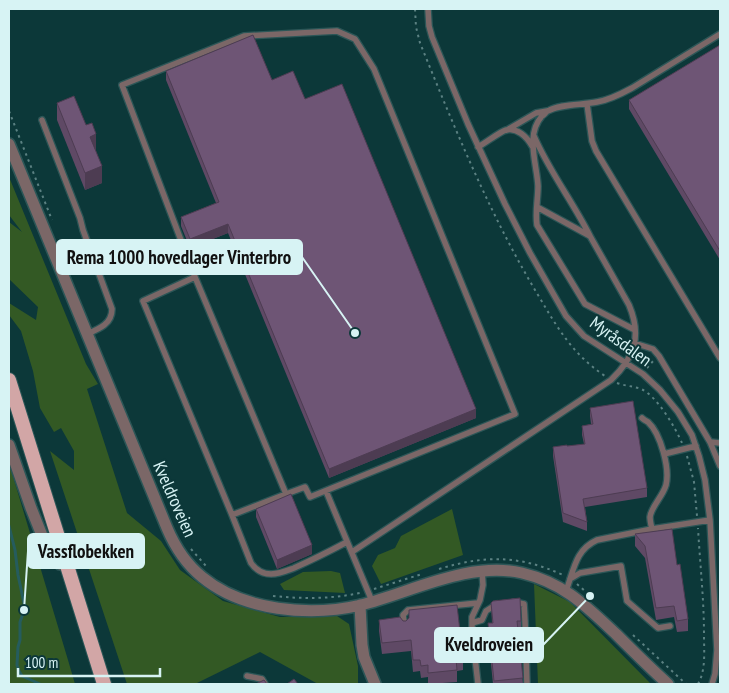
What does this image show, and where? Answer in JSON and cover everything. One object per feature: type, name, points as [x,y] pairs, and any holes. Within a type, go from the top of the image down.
[{"type":"highway","points":[[9,380],[104,684]]},
{"type":"highway","points":[[9,403],[97,684]]},
{"type":"street","name":"Kveldroveien","points":[[9,144],[170,535],[182,556],[200,576],[234,597],[250,602],[266,606],[317,610],[360,605],[370,596],[482,571],[496,570],[524,574],[566,590],[590,610],[668,684]]},
{"type":"street","points":[[9,445],[31,508],[50,552],[60,564]]},
{"type":"street","points":[[360,605],[364,657],[375,684]]},
{"type":"lane","name":"Myråsdalen","points":[[428,9],[432,36],[478,148],[526,246],[566,316],[584,336],[642,374],[669,399],[685,423],[696,446],[706,485],[710,520],[717,650],[716,669],[712,684]]},
{"type":"lane","points":[[232,515],[305,487],[310,497],[515,414],[374,69],[355,39],[337,31],[244,36],[122,85],[195,277],[286,494]]},
{"type":"lane","points":[[478,148],[536,113],[604,100],[632,88],[720,34]]},
{"type":"lane","points":[[587,104],[592,141],[596,151],[720,358]]},
{"type":"lane","points":[[547,111],[539,119],[533,134],[532,146],[538,186],[537,225],[584,304],[635,330]]},
{"type":"lane","points":[[42,120],[80,218],[112,309],[111,317],[106,324],[98,330],[87,334]]},
{"type":"lane","points":[[506,130],[521,133],[532,146]]},
{"type":"lane","points":[[352,552],[610,380],[626,363],[631,354],[634,343],[635,323],[628,305],[579,216],[543,156],[533,134]]},
{"type":"lane","points":[[537,207],[590,236]]},
{"type":"lane","points":[[195,277],[143,301],[254,568],[262,573],[280,573],[315,559],[347,542]]},
{"type":"lane","points":[[634,343],[653,349],[659,356],[710,442],[720,466]]},
{"type":"lane","points":[[642,418],[653,428],[664,454],[667,474],[663,494],[650,516],[652,529]]},
{"type":"lane","points":[[710,442],[720,444]]},
{"type":"lane","points":[[664,454],[696,446]]},
{"type":"lane","points":[[326,491],[370,596]]},
{"type":"lane","points":[[566,590],[579,554],[597,540],[710,520]]},
{"type":"lane","points":[[570,579],[580,573],[621,566],[627,602],[658,628],[670,626]]},
{"type":"lane","points":[[478,684],[472,617],[484,585],[482,571]]},
{"type":"lane","points":[[472,623],[482,620],[486,612],[497,604],[516,602],[524,604],[527,684]]},
{"type":"lane","points":[[405,628],[403,614],[408,610],[478,603]]},
{"type":"lane","points":[[247,676],[262,679],[265,684]]},
{"type":"path","points":[[415,9],[416,27],[423,50],[461,142],[516,257],[566,340],[582,358],[610,380],[625,386],[640,388],[651,397],[671,421],[684,449],[694,482],[698,521],[704,623],[703,672],[698,684]]},
{"type":"path","points":[[9,111],[53,220]]},
{"type":"path","points":[[190,547],[207,566]]},
{"type":"path","points":[[436,569],[470,560],[495,558],[523,561],[541,566],[570,579],[594,599]]},
{"type":"path","points":[[269,595],[301,598],[370,596],[428,572]]},
{"type":"path","points":[[633,635],[686,684]]},
{"type":"green space","points":[[9,177],[86,364],[98,384],[87,389],[127,513],[161,541],[180,570],[223,601],[280,617],[337,616],[349,624],[358,666],[358,684],[318,684],[260,652],[197,684],[127,684],[50,451],[74,470],[74,451],[61,428],[54,432],[40,408],[33,371],[21,331],[9,315],[9,303],[36,320],[38,307],[9,279],[9,222],[22,232],[9,215]]},
{"type":"green space","points":[[9,463],[68,660],[75,684],[9,684]]},
{"type":"green space","points":[[452,509],[463,555],[381,584],[372,566],[378,555],[395,548],[401,536]]},
{"type":"green space","points":[[331,571],[340,573],[345,593],[284,590],[280,584],[303,572]]},
{"type":"green space","points":[[534,584],[570,602],[651,684],[538,684]]},
{"type":"building","points":[[253,35],[272,80],[293,71],[305,99],[342,84],[476,409],[329,469],[228,224],[190,239],[181,217],[219,202],[166,71]]},
{"type":"building","points":[[720,45],[720,251],[629,100]]},
{"type":"building","points":[[74,96],[86,125],[92,123],[96,134],[90,137],[102,166],[85,173],[57,103]]},
{"type":"building","points":[[633,401],[647,488],[583,499],[587,522],[563,513],[553,447],[585,444],[582,426],[593,424],[590,408]]},
{"type":"building","points":[[291,494],[312,545],[277,560],[256,509]]},
{"type":"building","points":[[672,529],[677,565],[680,564],[688,619],[677,621],[674,606],[656,608],[645,546],[635,534]]},
{"type":"building","points":[[520,598],[521,621],[517,621],[523,678],[494,681],[488,623],[493,623],[491,603],[493,601]]},
{"type":"building","points":[[457,605],[463,658],[456,659],[457,670],[428,673],[428,665],[421,666],[420,660],[413,660],[411,640],[382,643],[379,620],[400,617],[403,621],[406,621],[409,618],[409,610]]},
{"type":"building","points":[[294,679],[298,684],[287,684]]},
{"type":"building","points":[[264,680],[267,684],[256,684]]},
{"type":"waterway","points":[[9,526],[25,608],[20,622],[17,665],[22,676],[40,684]]},
{"type":"place","name":"Rema 1000 hovedlager Vinterbro","points":[[355,333]]},
{"type":"place","name":"Kveldroveien","points":[[590,596]]},
{"type":"place","name":"Vassflobekken","points":[[24,610]]}]
